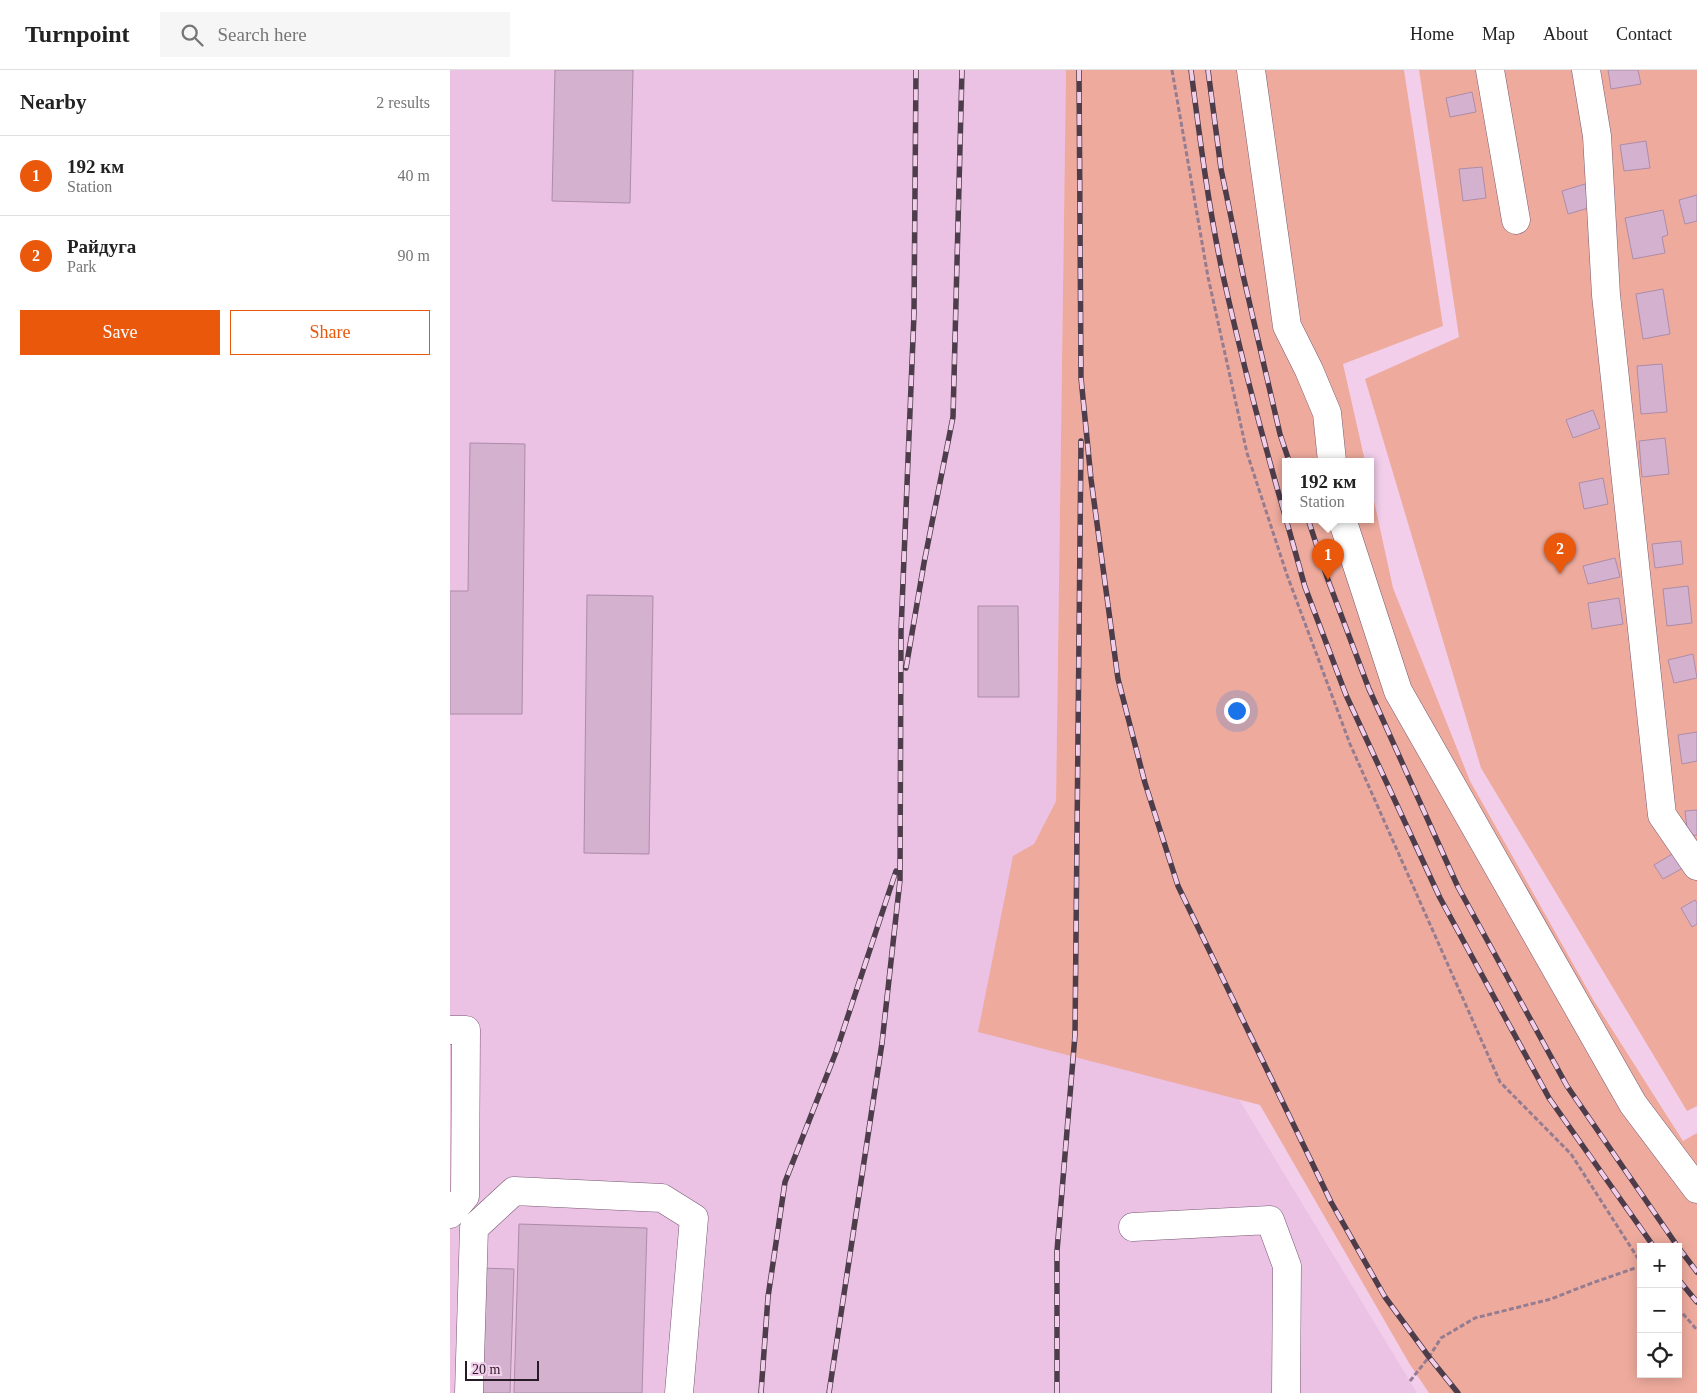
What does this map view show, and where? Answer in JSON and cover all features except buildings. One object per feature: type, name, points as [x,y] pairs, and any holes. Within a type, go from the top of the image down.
[{"type":"lane","points":[[1251,70],[1287,326],[1309,370],[1327,413],[1332,458]]},
{"type":"lane","points":[[1490,70],[1516,220]]},
{"type":"lane","points":[[1586,70],[1597,136],[1606,295],[1662,815],[1697,866]]},
{"type":"lane","points":[[1343,523],[1398,691],[1632,1104],[1697,1189]]},
{"type":"lane","points":[[450,1030],[466,1030],[465,1196],[450,1214]]},
{"type":"lane","points":[[469,1393],[474,1228],[514,1191],[662,1198],[694,1218],[679,1393]]},
{"type":"lane","points":[[1133,1227],[1270,1220],[1287,1266],[1286,1393]]},
{"type":"path","points":[[1172,70],[1208,277],[1247,453],[1286,575],[1350,744],[1500,1082],[1571,1154],[1637,1259]]},
{"type":"path","points":[[1410,1381],[1442,1338],[1475,1318],[1550,1300],[1637,1266]]},
{"type":"path","points":[[1682,1313],[1697,1330]]},
{"type":"shaded area","points":[[450,70],[1066,70],[1056,801],[1034,844],[1223,1073],[1417,1393],[450,1393]]},
{"type":"shaded area","points":[[1066,70],[1404,70],[1443,326],[1343,364],[1364,458],[1282,458],[1282,523],[1374,523],[1374,501],[1393,588],[1470,781],[1594,1001],[1683,1141],[1697,1133],[1697,1393],[1429,1393],[1409,1363],[1260,1105],[978,1032],[1013,856],[1034,844],[1056,801]]},
{"type":"shaded area","points":[[1419,70],[1697,70],[1697,1106],[1687,1111],[1481,768],[1365,379],[1459,337]]},
{"type":"railway","points":[[829,1393],[882,1043],[900,880],[901,631],[914,314],[916,70]]},
{"type":"railway","points":[[906,668],[924,563],[953,417],[962,70]]},
{"type":"railway","points":[[1079,70],[1081,378],[1091,479],[1118,679],[1145,783],[1178,886],[1331,1202],[1385,1297],[1458,1393]]},
{"type":"railway","points":[[1191,70],[1209,202],[1224,280],[1253,400],[1282,505]]},
{"type":"railway","points":[[1208,70],[1221,169],[1243,275],[1280,434],[1288,458]]},
{"type":"railway","points":[[1057,1393],[1057,1251],[1075,1035],[1081,441]]},
{"type":"railway","points":[[1287,523],[1305,587],[1346,695],[1440,898],[1549,1098],[1651,1243]]},
{"type":"railway","points":[[1309,523],[1328,580],[1369,689],[1458,887],[1567,1086],[1675,1243]]},
{"type":"railway","points":[[761,1393],[768,1297],[785,1182],[836,1052],[896,871]]},
{"type":"railway","points":[[1682,1252],[1697,1272]]},
{"type":"railway","points":[[1682,1284],[1697,1302]]},
{"type":"place","name":"Райдуга","points":[[1560,574]]},
{"type":"place","name":"192 км","points":[[1328,580]]}]
